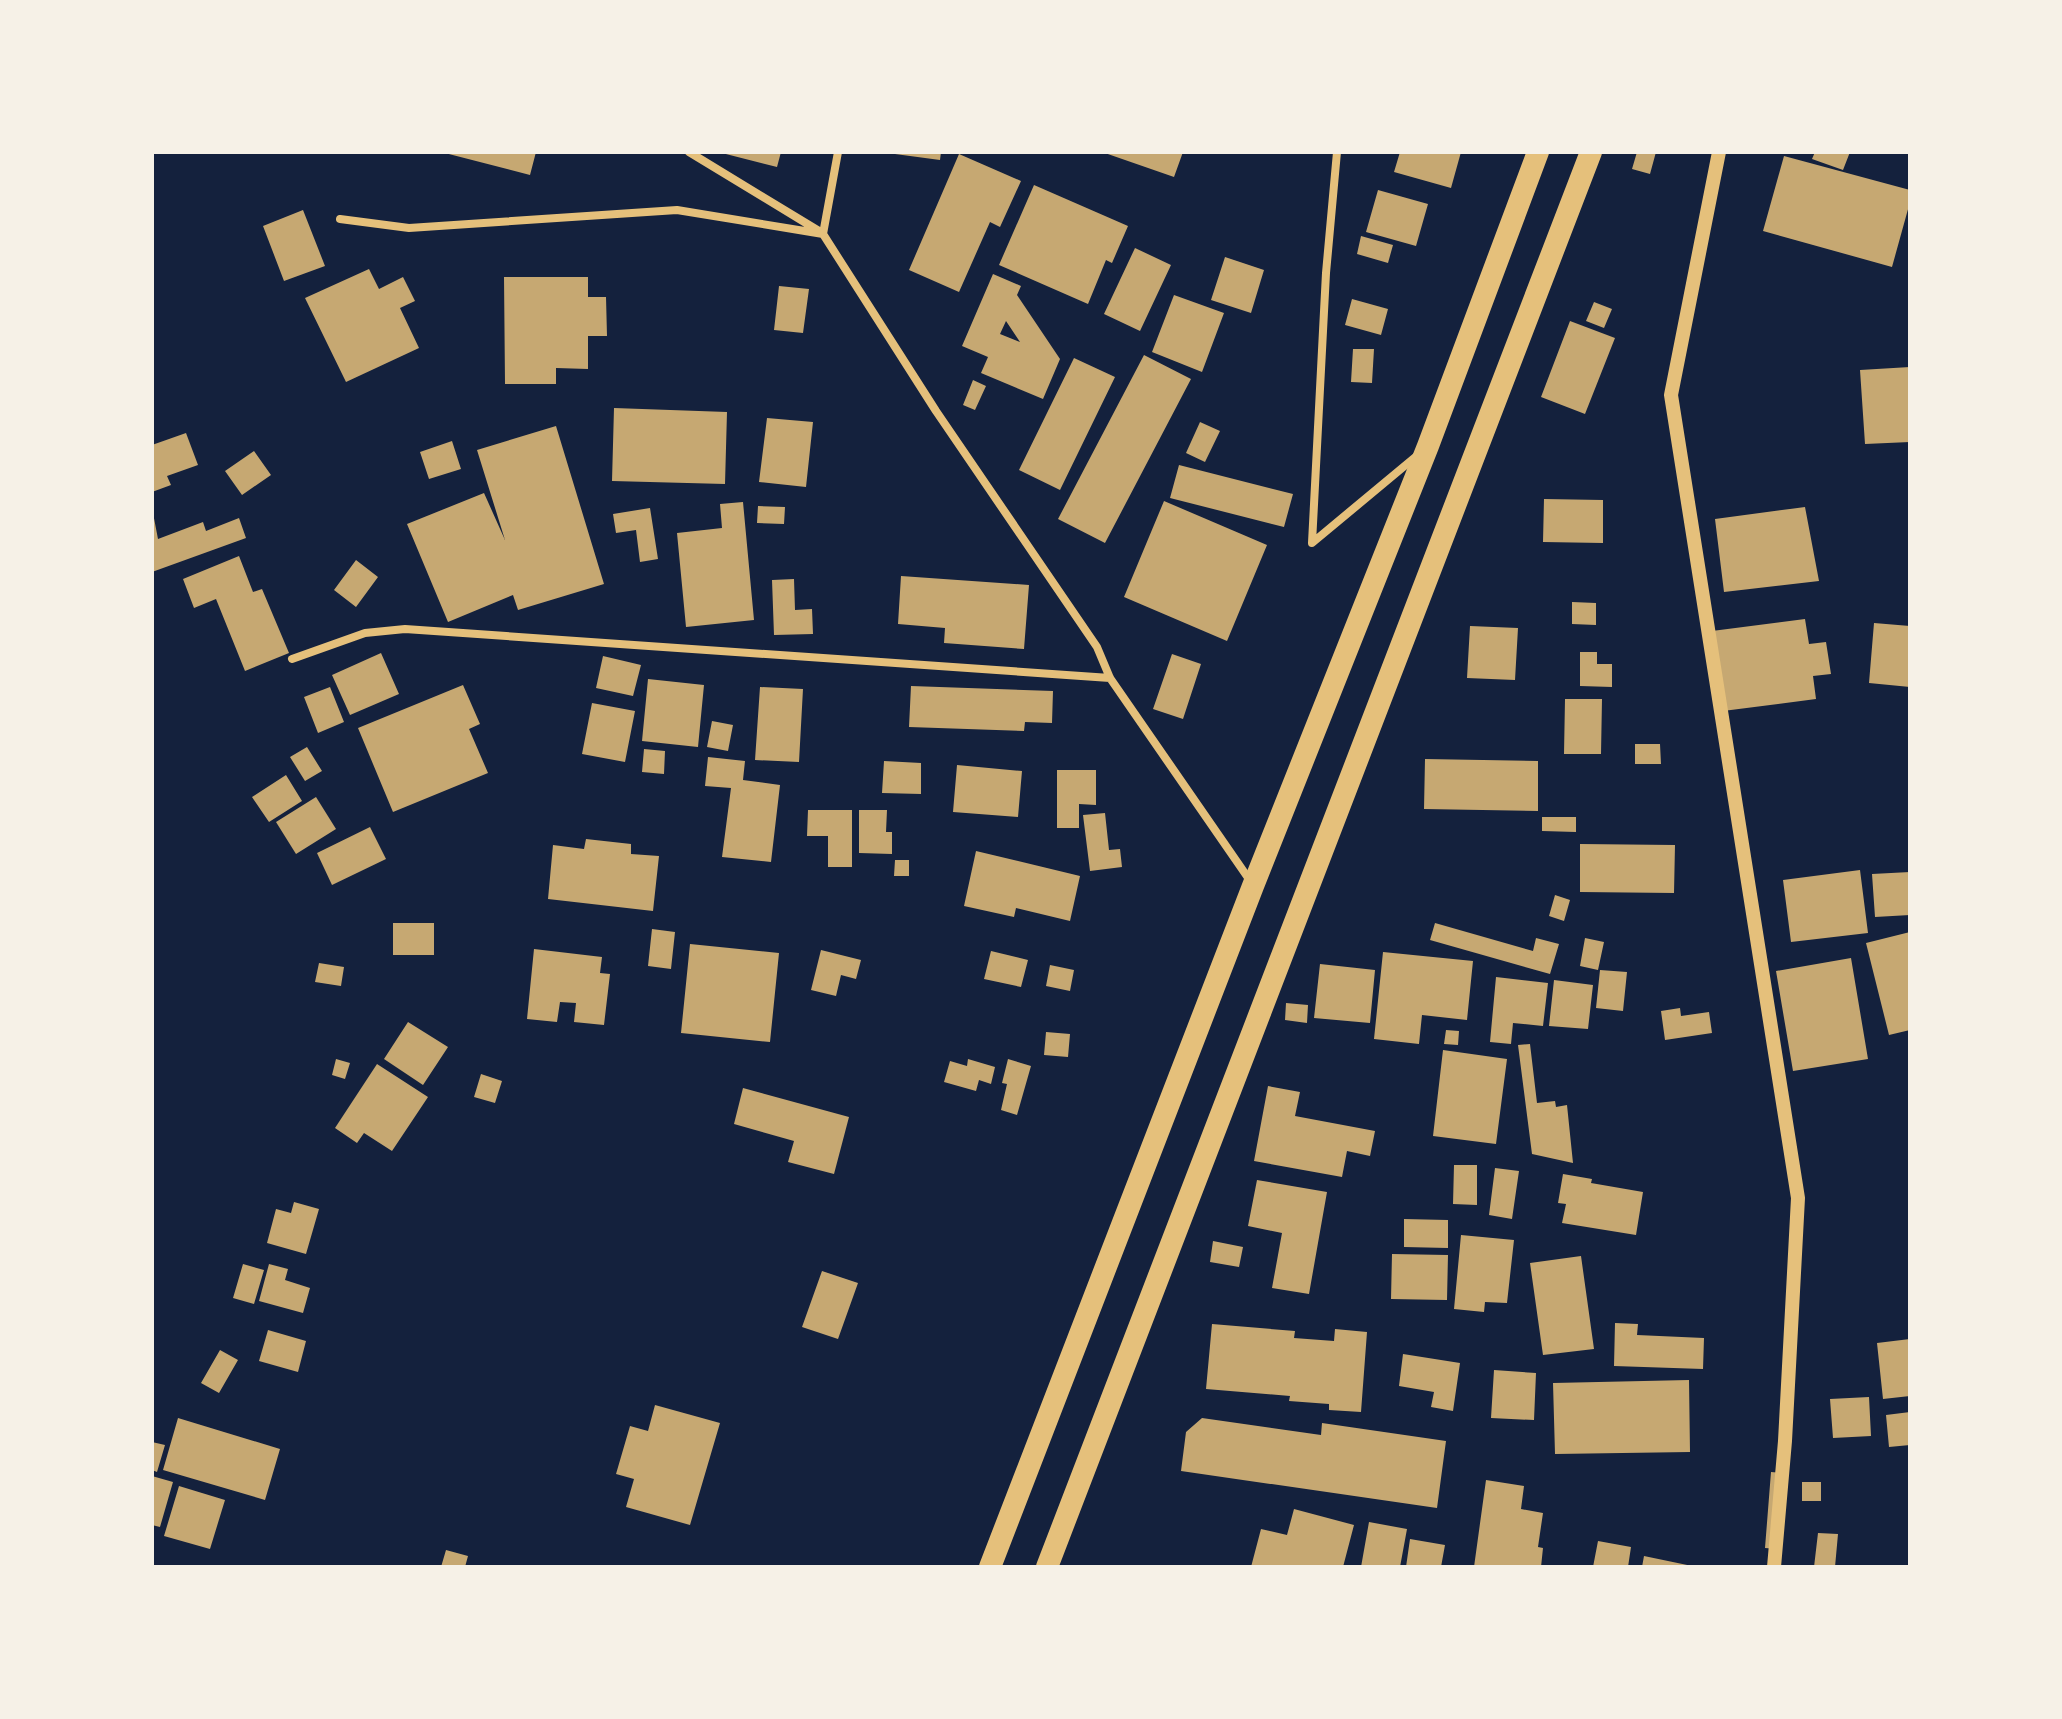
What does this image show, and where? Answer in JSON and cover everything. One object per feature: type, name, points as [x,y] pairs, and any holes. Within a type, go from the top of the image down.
[{"type":"highway","points":[[990,1567],[1253,886],[1428,446],[1538,152]]},
{"type":"highway","points":[[1047,1567],[1591,152]]},
{"type":"street","points":[[689,152],[823,234],[936,411],[1097,647],[1110,678],[1253,886]]},
{"type":"street","points":[[823,234],[838,152]]},
{"type":"street","points":[[1337,152],[1326,273],[1312,543],[1428,446]]},
{"type":"street","points":[[1719,152],[1671,395],[1798,1198],[1785,1441],[1774,1567]]},
{"type":"street","points":[[340,219],[409,228],[677,210],[823,234]]},
{"type":"street","points":[[292,659],[365,633],[405,629],[1110,678]]},
{"type":"building","points":[[441,152],[536,152],[530,175]]},
{"type":"building","points":[[718,152],[781,152],[777,167]]},
{"type":"building","points":[[895,152],[941,152],[940,160]]},
{"type":"building","points":[[1102,152],[1183,152],[1174,177]]},
{"type":"building","points":[[1400,152],[1461,152],[1451,188],[1394,172]]},
{"type":"building","points":[[1637,152],[1656,152],[1650,174],[1632,169]]},
{"type":"building","points":[[1815,152],[1850,152],[1843,170],[1812,159]]},
{"type":"building","points":[[959,154],[1021,181],[1000,227],[990,222],[959,292],[909,270]]},
{"type":"building","points":[[1784,156],[1910,190],[1910,202],[1892,267],[1763,231]]},
{"type":"building","points":[[1034,185],[1128,226],[1112,263],[1106,260],[1088,304],[999,265]]},
{"type":"building","points":[[1378,190],[1428,204],[1416,246],[1366,232]]},
{"type":"building","points":[[303,210],[325,266],[284,281],[263,226]]},
{"type":"building","points":[[1361,236],[1393,245],[1388,263],[1357,254]]},
{"type":"building","points":[[1135,248],[1171,265],[1140,331],[1104,314]]},
{"type":"building","points":[[1225,257],[1264,270],[1251,313],[1211,300]]},
{"type":"building","points":[[369,269],[379,289],[403,277],[415,301],[400,308],[419,348],[346,382],[305,298]]},
{"type":"building","points":[[993,274],[1021,286],[1017,295],[1060,359],[1043,399],[981,373],[988,357],[962,346]],"holes":[[[1006,321],[1020,342],[1000,334]]]},
{"type":"building","points":[[504,277],[588,277],[588,297],[606,297],[607,336],[588,336],[588,369],[556,368],[556,384],[505,384]]},
{"type":"building","points":[[779,286],[809,289],[803,333],[774,330]]},
{"type":"building","points":[[1174,295],[1224,313],[1202,372],[1152,352]]},
{"type":"building","points":[[1352,299],[1388,309],[1381,335],[1345,325]]},
{"type":"building","points":[[1594,302],[1612,309],[1604,328],[1586,321]]},
{"type":"building","points":[[1570,321],[1615,338],[1585,414],[1541,397]]},
{"type":"building","points":[[1353,349],[1374,349],[1372,383],[1351,382]]},
{"type":"building","points":[[1144,355],[1191,379],[1105,543],[1058,519]]},
{"type":"building","points":[[1074,358],[1115,377],[1060,490],[1019,470]]},
{"type":"building","points":[[1910,367],[1910,442],[1865,444],[1860,370]]},
{"type":"building","points":[[973,380],[986,386],[975,410],[963,405]]},
{"type":"building","points":[[614,408],[727,412],[725,484],[612,481]]},
{"type":"building","points":[[767,418],[813,422],[806,487],[759,482]]},
{"type":"building","points":[[1200,422],[1220,431],[1205,462],[1186,453]]},
{"type":"building","points":[[556,426],[604,584],[518,610],[513,595],[448,622],[407,524],[484,493],[505,540],[477,450]]},
{"type":"building","points":[[186,433],[198,465],[167,476],[171,485],[152,492],[152,445]]},
{"type":"building","points":[[452,441],[461,469],[429,479],[420,452]]},
{"type":"building","points":[[254,451],[271,475],[242,495],[225,471]]},
{"type":"building","points":[[1179,465],[1293,494],[1284,527],[1170,498]]},
{"type":"building","points":[[1544,499],[1603,500],[1603,543],[1543,542]]},
{"type":"building","points":[[1164,501],[1267,545],[1227,641],[1124,597]]},
{"type":"building","points":[[743,502],[754,620],[686,627],[677,533],[722,528],[720,504]]},
{"type":"building","points":[[758,506],[785,507],[784,524],[757,523]]},
{"type":"building","points":[[1805,507],[1819,581],[1724,592],[1715,519]]},
{"type":"building","points":[[650,508],[658,559],[640,562],[636,530],[616,533],[613,514]]},
{"type":"building","points":[[153,513],[158,539],[203,522],[206,531],[239,518],[246,538],[152,572]]},
{"type":"building","points":[[239,556],[253,592],[262,589],[289,653],[245,671],[216,599],[194,608],[183,579]]},
{"type":"building","points":[[356,560],[378,577],[356,607],[334,590]]},
{"type":"building","points":[[901,576],[1029,585],[1024,649],[944,643],[945,628],[898,624]]},
{"type":"building","points":[[794,579],[795,610],[812,609],[813,634],[774,635],[772,580]]},
{"type":"building","points":[[1572,602],[1596,603],[1596,625],[1572,624]]},
{"type":"building","points":[[1805,619],[1809,644],[1826,642],[1831,674],[1813,676],[1816,699],[1723,711],[1712,631]]},
{"type":"building","points":[[1874,623],[1910,626],[1910,687],[1869,683]]},
{"type":"building","points":[[1470,626],[1518,628],[1515,680],[1467,678]]},
{"type":"building","points":[[1580,652],[1597,652],[1597,664],[1612,664],[1612,687],[1580,686]]},
{"type":"building","points":[[381,653],[399,694],[350,715],[332,675]]},
{"type":"building","points":[[1172,654],[1201,664],[1183,719],[1153,709]]},
{"type":"building","points":[[603,656],[641,665],[633,696],[596,688]]},
{"type":"building","points":[[648,679],[704,685],[698,747],[642,741]]},
{"type":"building","points":[[463,685],[480,724],[469,729],[488,773],[393,812],[358,728]]},
{"type":"building","points":[[911,686],[1053,691],[1052,723],[1025,722],[1024,731],[909,727]]},
{"type":"building","points":[[330,687],[344,722],[318,733],[304,697]]},
{"type":"building","points":[[760,687],[803,689],[799,762],[755,760]]},
{"type":"building","points":[[1565,699],[1602,699],[1601,754],[1564,754]]},
{"type":"building","points":[[592,703],[635,711],[625,762],[582,754]]},
{"type":"building","points":[[712,721],[733,725],[728,751],[707,747]]},
{"type":"building","points":[[1635,744],[1660,744],[1661,764],[1635,764]]},
{"type":"building","points":[[307,747],[322,771],[305,781],[290,757]]},
{"type":"building","points":[[644,749],[665,751],[664,774],[642,772]]},
{"type":"building","points":[[708,757],[745,761],[743,780],[780,785],[771,862],[722,857],[731,788],[705,786]]},
{"type":"building","points":[[1425,759],[1538,761],[1538,811],[1424,809]]},
{"type":"building","points":[[884,761],[921,763],[921,794],[882,793]]},
{"type":"building","points":[[957,765],[1022,771],[1018,817],[953,812]]},
{"type":"building","points":[[1057,770],[1096,770],[1096,805],[1079,804],[1079,828],[1057,828]]},
{"type":"building","points":[[286,775],[302,801],[269,822],[252,797]]},
{"type":"building","points":[[316,797],[336,829],[296,854],[276,822]]},
{"type":"building","points":[[808,810],[852,810],[852,867],[828,867],[828,836],[807,836]]},
{"type":"building","points":[[859,810],[887,810],[886,832],[892,832],[892,854],[859,853]]},
{"type":"building","points":[[1105,813],[1109,850],[1120,849],[1122,867],[1090,871],[1083,815]]},
{"type":"building","points":[[1542,817],[1576,817],[1576,832],[1542,831]]},
{"type":"building","points":[[370,827],[386,859],[332,885],[317,853]]},
{"type":"building","points":[[586,839],[631,844],[631,854],[659,856],[653,911],[548,899],[553,845],[584,849]]},
{"type":"building","points":[[1580,844],[1675,845],[1674,893],[1580,892]]},
{"type":"building","points":[[976,851],[1080,876],[1070,921],[1016,908],[1014,917],[964,906]]},
{"type":"building","points":[[895,860],[909,860],[909,876],[894,876]]},
{"type":"building","points":[[1860,870],[1868,933],[1791,942],[1783,880]]},
{"type":"building","points":[[1910,872],[1910,915],[1875,917],[1872,874]]},
{"type":"building","points":[[1555,895],[1570,900],[1564,921],[1549,916]]},
{"type":"building","points":[[393,923],[434,923],[434,955],[393,955]]},
{"type":"building","points":[[1435,923],[1533,951],[1536,938],[1559,944],[1550,974],[1430,940]]},
{"type":"building","points":[[652,929],[675,932],[671,969],[648,966]]},
{"type":"building","points":[[1910,932],[1910,1030],[1889,1035],[1866,943]]},
{"type":"building","points":[[1585,938],[1604,942],[1598,970],[1580,966]]},
{"type":"building","points":[[690,944],[779,953],[770,1042],[681,1033]]},
{"type":"building","points":[[534,949],[602,957],[600,973],[610,974],[604,1025],[574,1022],[576,1003],[560,1002],[557,1022],[527,1019]]},
{"type":"building","points":[[821,950],[861,960],[856,979],[841,975],[836,996],[811,990]]},
{"type":"building","points":[[991,951],[1028,960],[1021,987],[984,979]]},
{"type":"building","points":[[1383,952],[1473,961],[1467,1020],[1422,1015],[1419,1044],[1374,1039]]},
{"type":"building","points":[[1851,958],[1868,1059],[1793,1071],[1776,971]]},
{"type":"building","points":[[319,963],[344,967],[341,986],[315,982]]},
{"type":"building","points":[[1320,964],[1375,970],[1370,1023],[1314,1018]]},
{"type":"building","points":[[1050,965],[1074,970],[1070,991],[1046,986]]},
{"type":"building","points":[[1600,970],[1627,972],[1623,1011],[1596,1008]]},
{"type":"building","points":[[1496,977],[1548,983],[1543,1026],[1513,1023],[1511,1044],[1490,1042]]},
{"type":"building","points":[[1554,980],[1593,985],[1588,1029],[1549,1026]]},
{"type":"building","points":[[1286,1003],[1308,1005],[1307,1023],[1285,1020]]},
{"type":"building","points":[[1680,1008],[1681,1016],[1709,1012],[1712,1033],[1665,1040],[1661,1011]]},
{"type":"building","points":[[408,1022],[448,1047],[423,1085],[384,1059]]},
{"type":"building","points":[[1446,1030],[1459,1031],[1458,1045],[1444,1044]]},
{"type":"building","points":[[1046,1032],[1070,1034],[1068,1057],[1044,1055]]},
{"type":"building","points":[[1530,1044],[1537,1103],[1555,1101],[1556,1107],[1567,1105],[1573,1163],[1532,1154],[1518,1045]]},
{"type":"building","points":[[1443,1050],[1507,1059],[1496,1144],[1433,1136]]},
{"type":"building","points":[[336,1059],[350,1063],[345,1079],[332,1075]]},
{"type":"building","points":[[968,1059],[995,1067],[991,1084],[979,1080],[976,1091],[944,1082],[950,1061],[967,1066]]},
{"type":"building","points":[[1008,1059],[1031,1066],[1017,1115],[1001,1110],[1007,1084],[1002,1083]]},
{"type":"building","points":[[377,1064],[428,1097],[392,1151],[364,1133],[357,1143],[335,1128]]},
{"type":"building","points":[[481,1074],[502,1081],[495,1103],[474,1097]]},
{"type":"building","points":[[1268,1086],[1300,1092],[1295,1116],[1375,1131],[1370,1156],[1347,1151],[1342,1177],[1254,1161]]},
{"type":"building","points":[[743,1088],[849,1117],[834,1174],[788,1162],[794,1141],[734,1124]]},
{"type":"building","points":[[1454,1165],[1477,1165],[1477,1205],[1453,1204]]},
{"type":"building","points":[[1495,1168],[1519,1171],[1512,1219],[1489,1215]]},
{"type":"building","points":[[1563,1174],[1592,1179],[1591,1183],[1643,1192],[1636,1235],[1562,1223],[1566,1204],[1558,1203]]},
{"type":"building","points":[[1257,1180],[1327,1192],[1309,1294],[1272,1288],[1282,1233],[1248,1226]]},
{"type":"building","points":[[294,1202],[319,1209],[306,1254],[267,1243],[276,1209],[291,1213]]},
{"type":"building","points":[[1404,1219],[1448,1220],[1448,1248],[1404,1247]]},
{"type":"building","points":[[1461,1235],[1514,1240],[1507,1303],[1485,1302],[1484,1312],[1454,1309]]},
{"type":"building","points":[[1213,1241],[1243,1247],[1239,1267],[1210,1262]]},
{"type":"building","points":[[1392,1254],[1448,1255],[1447,1300],[1391,1299]]},
{"type":"building","points":[[1581,1256],[1594,1349],[1543,1355],[1530,1263]]},
{"type":"building","points":[[243,1264],[264,1270],[254,1304],[233,1298]]},
{"type":"building","points":[[269,1264],[288,1269],[285,1280],[310,1288],[303,1313],[259,1301]]},
{"type":"building","points":[[822,1271],[858,1283],[838,1339],[802,1327]]},
{"type":"building","points":[[1615,1323],[1638,1324],[1637,1335],[1704,1338],[1703,1369],[1614,1366]]},
{"type":"building","points":[[1212,1324],[1295,1331],[1294,1338],[1334,1341],[1335,1329],[1367,1332],[1361,1412],[1329,1410],[1329,1404],[1289,1401],[1290,1396],[1206,1389]]},
{"type":"building","points":[[268,1330],[306,1341],[298,1372],[259,1361]]},
{"type":"building","points":[[1910,1339],[1910,1396],[1883,1399],[1877,1343]]},
{"type":"building","points":[[220,1350],[238,1360],[219,1393],[201,1383]]},
{"type":"building","points":[[1403,1354],[1460,1363],[1453,1411],[1431,1407],[1434,1392],[1399,1386]]},
{"type":"building","points":[[1494,1370],[1536,1373],[1534,1420],[1491,1418]]},
{"type":"building","points":[[1689,1380],[1690,1452],[1555,1454],[1553,1383]]},
{"type":"building","points":[[1869,1397],[1871,1436],[1833,1438],[1830,1399]]},
{"type":"building","points":[[655,1405],[720,1423],[690,1525],[626,1507],[634,1479],[616,1474],[630,1426],[648,1431]]},
{"type":"building","points":[[1910,1412],[1910,1445],[1889,1447],[1886,1415]]},
{"type":"building","points":[[178,1418],[280,1449],[265,1500],[163,1470]]},
{"type":"building","points":[[1202,1418],[1321,1435],[1322,1423],[1446,1441],[1437,1508],[1181,1471],[1186,1432]]},
{"type":"building","points":[[152,1442],[165,1445],[157,1472],[152,1470]]},
{"type":"building","points":[[1771,1472],[1784,1473],[1778,1549],[1765,1548]]},
{"type":"building","points":[[152,1476],[173,1482],[160,1527],[152,1525]]},
{"type":"building","points":[[1486,1480],[1524,1486],[1521,1509],[1543,1513],[1538,1547],[1543,1548],[1541,1567],[1474,1567]]},
{"type":"building","points":[[1802,1482],[1821,1482],[1821,1501],[1802,1501]]},
{"type":"building","points":[[179,1486],[225,1500],[210,1549],[164,1536]]},
{"type":"building","points":[[1294,1509],[1354,1525],[1343,1567],[1251,1567],[1261,1529],[1287,1535]]},
{"type":"building","points":[[1369,1522],[1407,1529],[1400,1567],[1361,1567]]},
{"type":"building","points":[[1818,1533],[1838,1534],[1835,1567],[1814,1567]]},
{"type":"building","points":[[1410,1539],[1445,1545],[1441,1567],[1406,1567]]},
{"type":"building","points":[[1598,1541],[1631,1547],[1628,1567],[1593,1567]]},
{"type":"building","points":[[446,1550],[468,1556],[465,1567],[441,1567]]},
{"type":"building","points":[[1644,1556],[1692,1566],[1692,1567],[1642,1567]]}]
